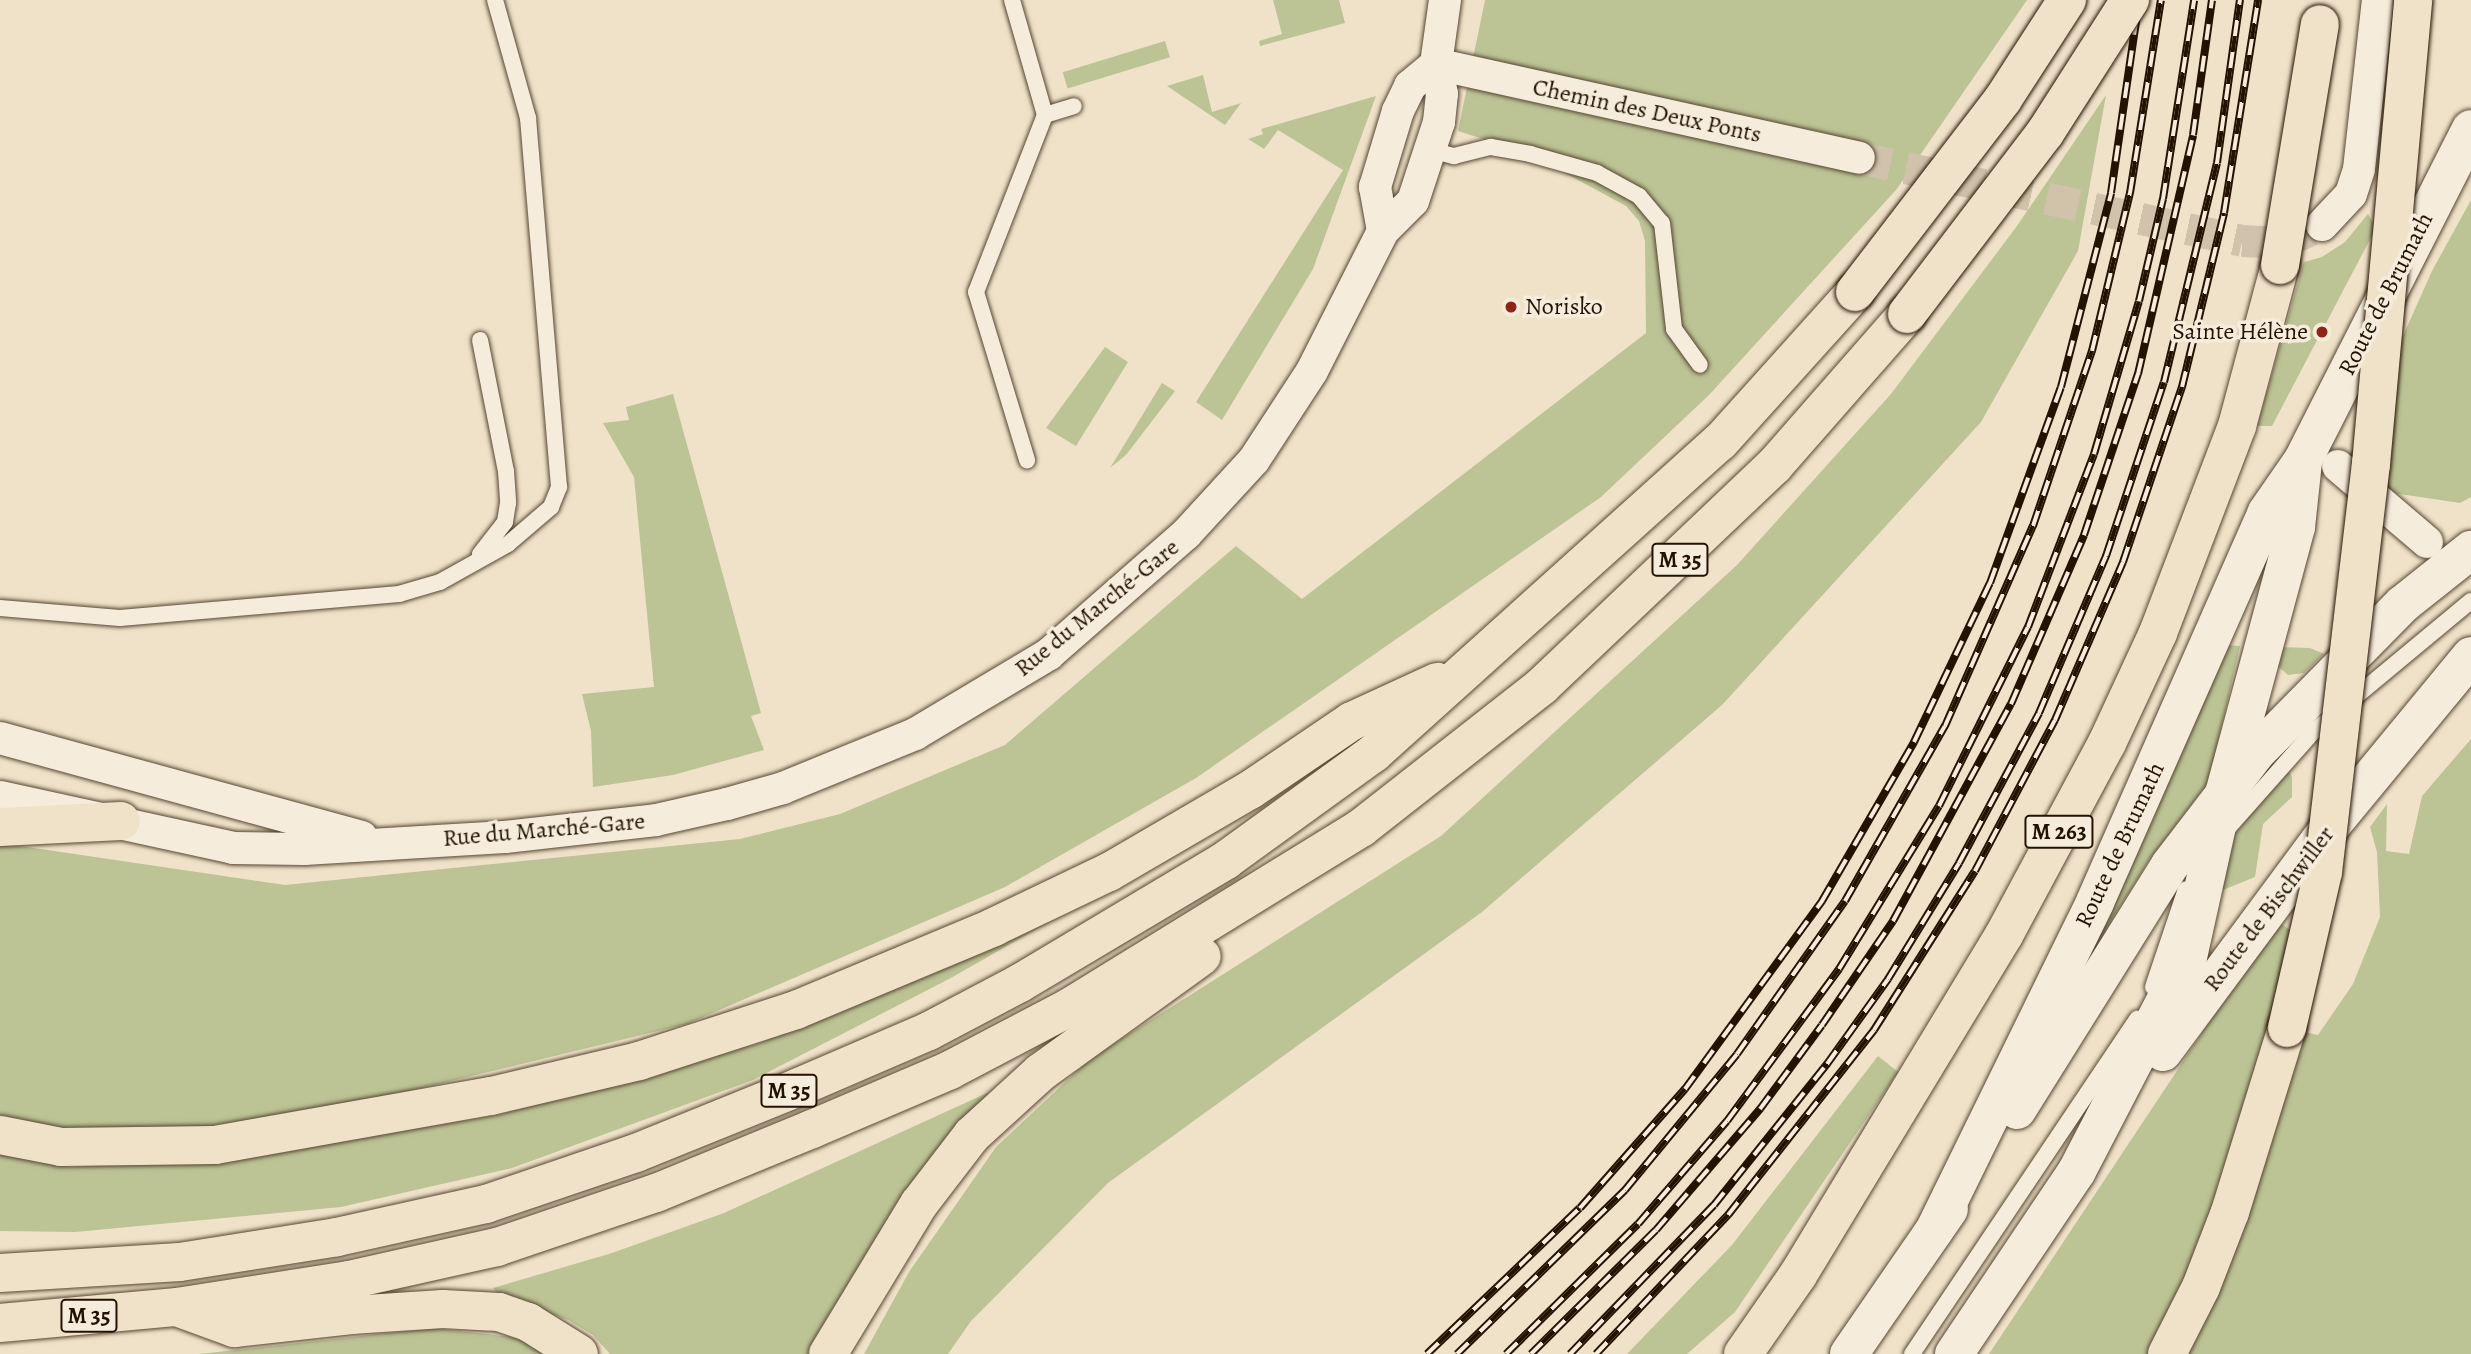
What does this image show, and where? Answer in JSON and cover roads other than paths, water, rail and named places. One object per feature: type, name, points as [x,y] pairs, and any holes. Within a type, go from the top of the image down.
[{"type":"highway","name":"M 35","points":[[0,1273],[180,1262],[337,1237],[486,1204],[636,1153],[929,1031],[1020,983],[1194,880],[1363,762],[1477,663],[1720,442],[1855,292],[1995,110],[2067,0]]},
{"type":"highway","name":"M 35","points":[[0,1323],[177,1307],[349,1280],[497,1247],[721,1166],[950,1070],[1070,1007],[1361,828],[1427,780],[1542,686],[1705,536],[1811,425],[1906,314],[2045,133],[2130,0]]},
{"type":"highway","points":[[2167,1354],[2201,1287],[2225,1225],[2287,1028],[2324,859],[2371,464],[2413,0]]},
{"type":"highway","name":"M 263","points":[[1743,1354],[1798,1275],[2004,935],[2107,743],[2158,633],[2237,426],[2280,265],[2321,12]]},
{"type":"highway","points":[[0,1135],[61,1147],[215,1145],[491,1096],[639,1062],[796,1010],[994,927],[1110,872],[1250,790],[1352,721],[1477,663]]},
{"type":"highway","points":[[0,827],[121,821]]},
{"type":"highway","points":[[828,1354],[919,1204],[972,1135],[1041,1072],[1273,906],[1361,828]]},
{"type":"highway","points":[[2144,1354],[2222,1208],[2270,1082]]},
{"type":"highway","points":[[177,1307],[234,1328],[364,1314],[443,1309],[499,1312],[528,1322],[579,1354]]},
{"type":"main road","name":"Route de Brumath","points":[[1954,1354],[2077,1171],[2188,957],[2214,820],[2296,527],[2321,463],[2471,129]]},
{"type":"main road","name":"Route de Brumath","points":[[1934,1231],[2101,890],[2267,512],[2321,463]]},
{"type":"main road","points":[[2214,820],[2315,689],[2403,604],[2471,550]]},
{"type":"main road","name":"Route de Bischwiller","points":[[2077,1171],[2271,903],[2471,656]]},
{"type":"main road","points":[[2258,666],[2278,685],[2295,691],[2315,689]]},
{"type":"main road","name":"Route de Brumath","points":[[1849,1354],[2052,1058],[2123,939],[2214,820]]},
{"type":"street","name":"Rue du Marché-Gare","points":[[0,797],[121,821],[233,848],[304,849],[574,832],[726,804],[862,757],[915,734],[990,693],[1049,653],[1141,577],[1254,460],[1312,370],[1383,231],[1412,201],[1430,150],[1443,94],[1436,64],[1445,0]]},
{"type":"street","points":[[2322,225],[2351,194],[2359,169],[2378,0]]},
{"type":"street","name":"Chemin des Deux Ponts","points":[[1436,64],[1859,158]]},
{"type":"street","points":[[1383,231],[1375,187],[1394,123],[1410,86],[1436,64]]},
{"type":"street","points":[[2321,463],[2427,542]]},
{"type":"street","points":[[0,738],[383,843]]},
{"type":"lane","points":[[0,608],[120,618],[399,594],[440,582],[476,558],[512,541],[551,507],[559,486],[528,118],[495,0]]},
{"type":"lane","points":[[1012,0],[1045,115],[976,292],[1027,460]]},
{"type":"lane","points":[[1045,115],[1074,106]]},
{"type":"lane","points":[[1430,150],[1454,156],[1491,147],[1530,154],[1597,173],[1639,196],[1662,223],[1674,328],[1700,365]]},
{"type":"lane","points":[[476,558],[505,522],[508,503],[506,471],[480,340]]},
{"type":"lane","points":[[1912,1354],[2137,1019],[2157,980],[2188,886],[2214,820],[2259,604],[2321,463]]},
{"type":"lane","points":[[2123,939],[2188,886],[2214,820],[2266,781],[2313,732],[2471,601]]},
{"type":"tunnel","points":[[1859,158],[2242,241],[2282,243],[2322,225]]},
{"type":"railway","points":[[1427,1354],[1580,1208],[1685,1089],[1822,901],[1914,742],[1990,583],[2061,387],[2111,193],[2139,0]]},
{"type":"railway","points":[[1457,1354],[1625,1190],[1737,1054],[1845,901],[1945,726],[2033,526],[2092,351],[2130,193],[2161,0]]},
{"type":"railway","points":[[1506,1354],[1638,1224],[1727,1121],[1839,969],[1939,806],[2028,627],[2094,454],[2139,301],[2163,199],[2194,0]]},
{"type":"railway","points":[[1531,1354],[1656,1230],[1760,1109],[1822,1025],[1893,921],[2011,704],[2084,535],[2138,374],[2193,135],[2212,0]]},
{"type":"railway","points":[[1570,1354],[1714,1205],[1827,1064],[1888,979],[1959,863],[2039,713],[2106,556],[2164,382],[2217,163],[2240,0]]},
{"type":"railway","points":[[1596,1354],[1728,1215],[1874,1030],[1975,871],[2055,720],[2123,562],[2182,387],[2224,213],[2258,0]]},
{"type":"place","name":"Norisko","points":[[1511,307]]},
{"type":"place","name":"Sainte Hélène","points":[[2322,332]]}]
